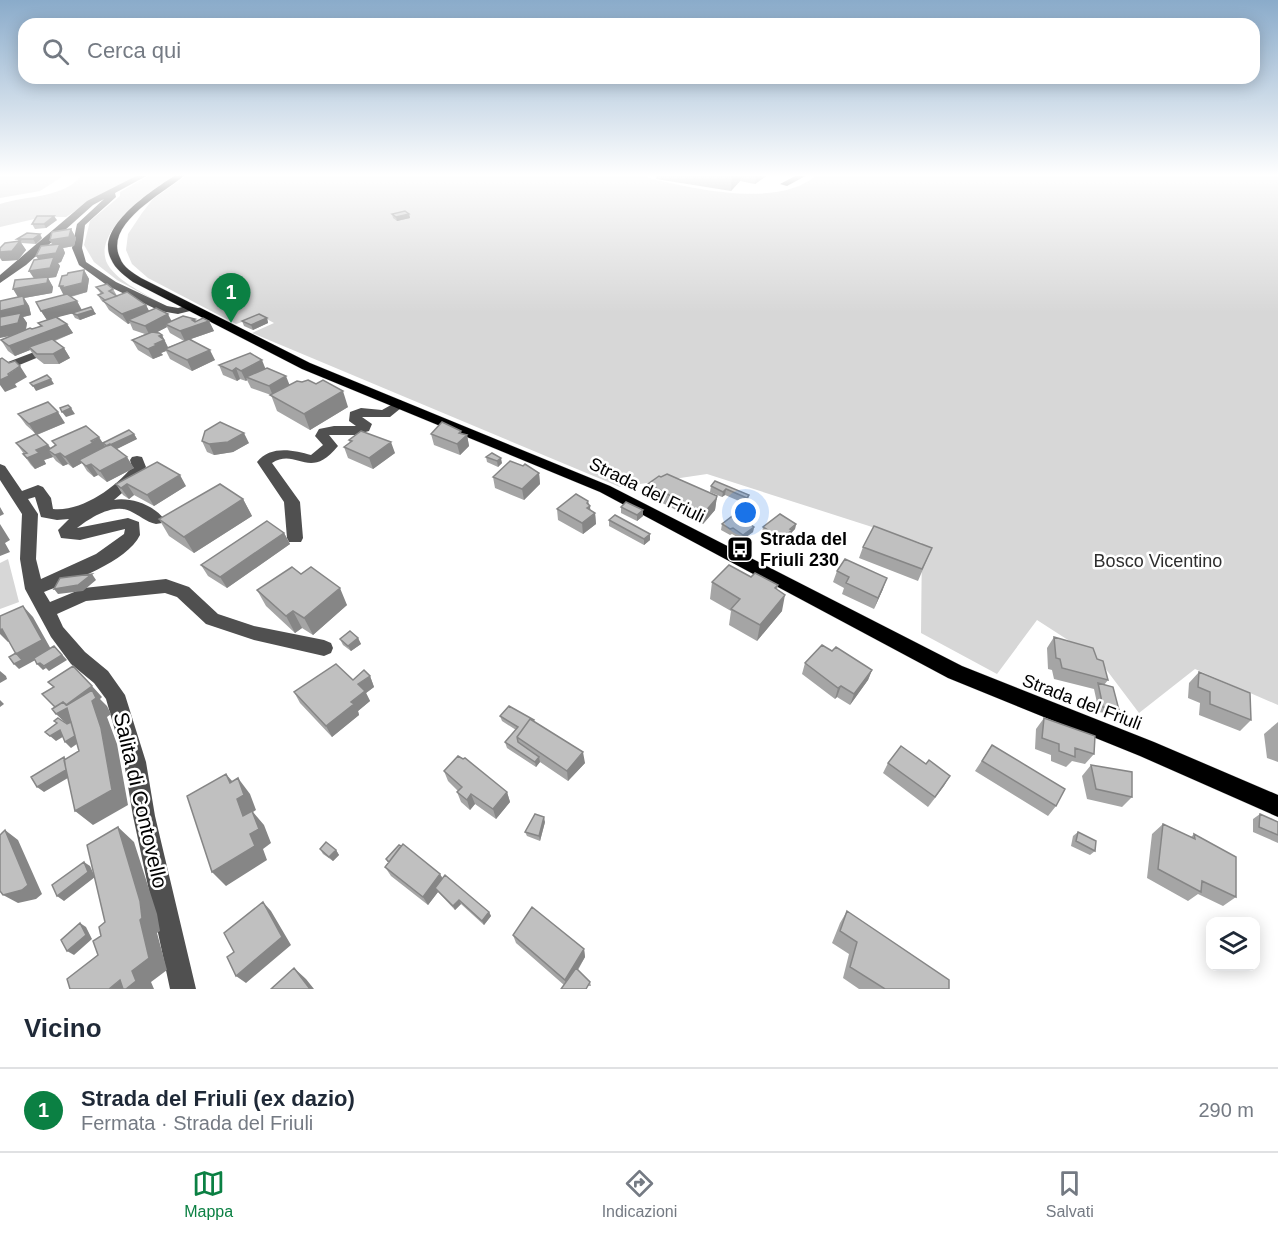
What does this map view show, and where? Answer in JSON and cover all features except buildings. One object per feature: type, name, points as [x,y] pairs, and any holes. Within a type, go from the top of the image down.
[{"type":"main road","name":"Strada del Friuli","points":[[126,220],[119,231],[113,250],[119,263],[137,280],[277,353],[604,489],[955,672],[1147,749],[1278,806]]},
{"type":"street","points":[[0,280],[23,263],[71,220]]},
{"type":"street","name":"Strada del Friuli","points":[[85,220],[81,224],[76,248],[82,263],[112,284],[164,309],[178,311],[190,308]]},
{"type":"street","points":[[0,369],[42,352]]},
{"type":"street","points":[[295,538],[292,502],[264,462],[268,457],[279,455],[314,460],[331,446],[322,436],[324,432],[337,429],[358,431],[364,428],[365,424],[357,421],[355,415],[361,412],[385,414],[400,404]]},
{"type":"street","points":[[20,497],[38,490],[43,498],[46,513],[57,516],[74,513],[121,486],[134,475],[139,467],[137,460]]},
{"type":"street","name":"Salita di Contovello","points":[[0,469],[30,514],[28,559],[34,590],[57,632],[78,658],[101,677],[115,694],[135,762],[144,816],[183,989]]},
{"type":"street","points":[[34,590],[117,550],[132,536],[133,526],[128,523],[80,534],[67,534],[66,530],[73,522],[89,513],[129,504],[156,519]]},
{"type":"street","points":[[46,611],[84,595],[166,586],[183,592],[212,619],[254,633],[324,648]]},
{"type":"green space","points":[[0,220],[29,220],[0,227]]},
{"type":"green space","points":[[120,220],[107,242],[105,255],[110,268],[122,280],[167,307],[117,280],[94,262],[84,245],[90,221]]},
{"type":"green space","name":"Bosco Vicentino","points":[[137,220],[1278,220],[1278,705],[1195,669],[1139,713],[1099,660],[1037,620],[997,674],[921,633],[922,543],[707,474],[620,487],[252,333],[274,323],[261,316],[236,324],[148,278],[132,264],[126,250],[128,234]]},
{"type":"green space","points":[[8,559],[19,602],[0,609],[0,563]]},
{"type":"place","name":"Strada del Friuli (ex dazio)","points":[[231,323]]},
{"type":"place","name":"Strada del Friuli 230","points":[[740,549]]}]
